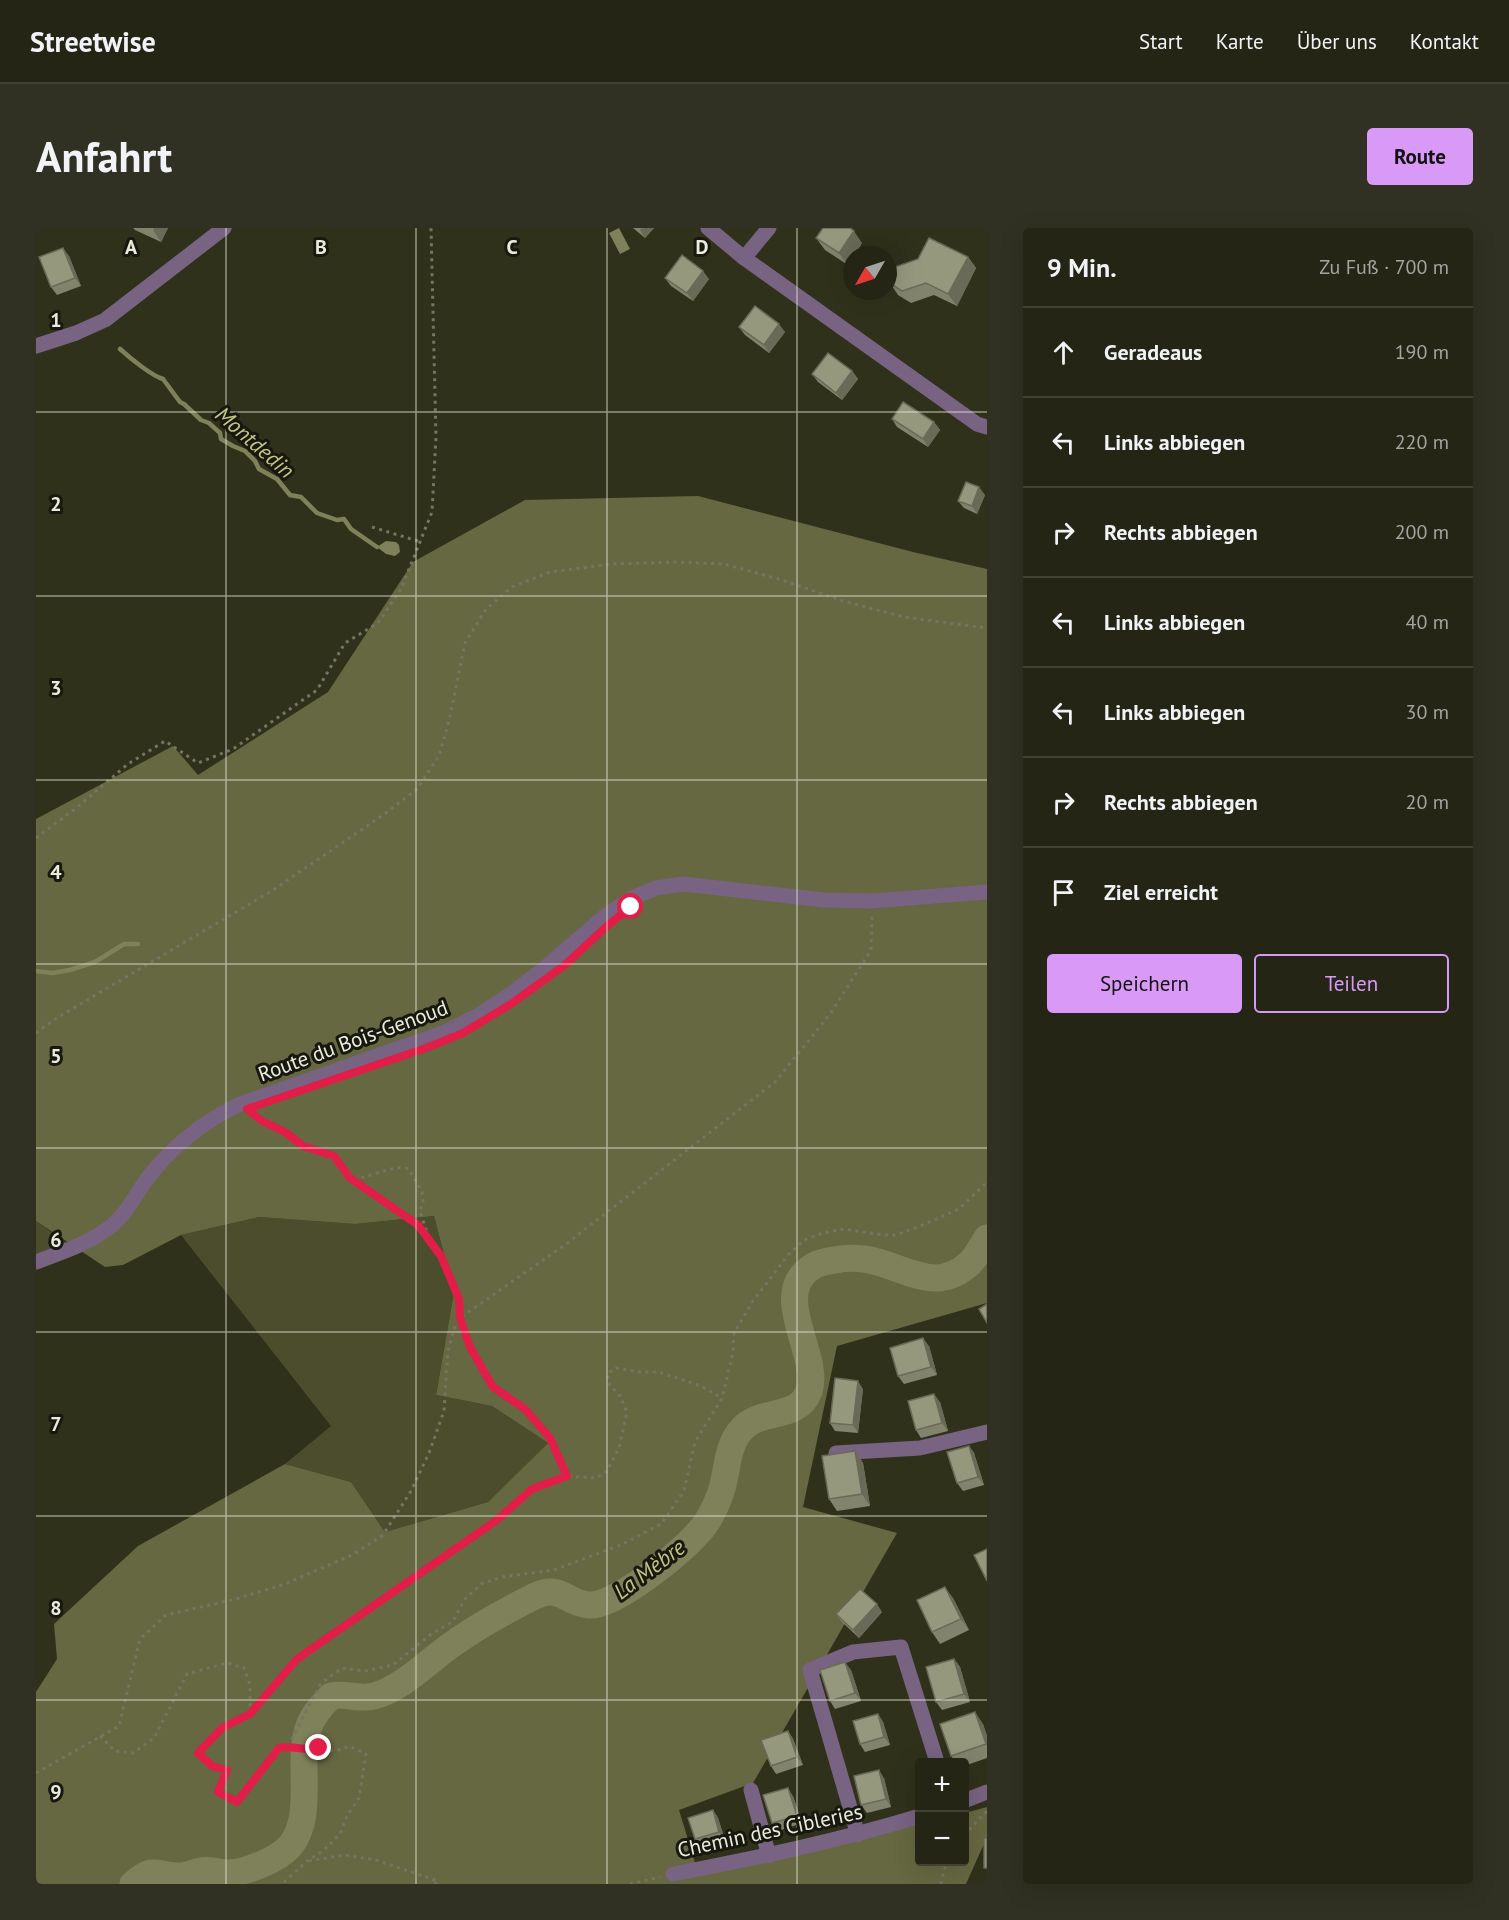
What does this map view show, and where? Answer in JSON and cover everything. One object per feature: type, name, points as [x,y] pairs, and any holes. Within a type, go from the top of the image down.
[{"type":"street","points":[[36,346],[76,333],[105,320],[224,228]]},
{"type":"street","points":[[708,228],[744,258],[977,424],[987,427]]},
{"type":"street","points":[[744,258],[769,228]]},
{"type":"street","name":"Route du Bois-Genoud","points":[[36,1262],[73,1248],[113,1225],[166,1156],[213,1117],[240,1104],[453,1028],[512,993],[605,916],[632,898],[656,888],[683,884],[824,900],[872,901],[987,892]]},
{"type":"street","points":[[836,1453],[920,1448],[987,1432]]},
{"type":"street","points":[[858,1835],[810,1670],[853,1652],[901,1647],[936,1758]]},
{"type":"street","points":[[751,1790],[769,1856]]},
{"type":"street","points":[[969,1799],[987,1792]]},
{"type":"street","name":"Chemin des Cibleries","points":[[673,1874],[769,1856],[858,1835],[915,1818]]},
{"type":"path","points":[[36,838],[75,809],[128,764],[165,741],[198,763],[233,749],[317,690],[345,643],[378,623],[401,589],[432,512],[436,437],[431,228]]},
{"type":"path","points":[[372,527],[421,542]]},
{"type":"path","points":[[36,1033],[64,1014],[273,890],[386,813],[417,789],[439,756],[449,721],[465,643],[486,609],[512,587],[550,572],[612,564],[676,562],[724,564],[782,580],[843,601],[904,617],[987,628]]},
{"type":"path","points":[[36,1773],[118,1726],[140,1639],[166,1615],[236,1599],[285,1584],[352,1555],[383,1535],[411,1491],[429,1453],[444,1411],[448,1351],[455,1326],[460,1318],[566,1244],[775,1082],[830,1014],[871,950],[872,901]]},
{"type":"path","points":[[240,1104],[262,1121],[285,1132],[303,1146],[334,1156],[352,1179],[418,1225],[441,1256],[459,1299],[460,1318],[470,1347],[493,1387],[525,1409],[550,1438],[567,1476]]},
{"type":"path","points":[[352,1179],[364,1178],[396,1168],[409,1169],[422,1192],[423,1202],[420,1212],[431,1243]]},
{"type":"path","points":[[288,1746],[321,1683],[342,1668],[365,1671],[393,1665],[430,1635],[453,1621],[465,1599],[481,1584],[502,1577],[554,1570],[623,1544],[661,1524],[684,1491],[695,1442],[722,1398],[730,1374],[734,1333],[769,1279],[789,1254],[804,1240],[844,1229],[883,1235],[902,1232],[959,1209],[987,1182]]},
{"type":"path","points":[[282,1884],[340,1834],[347,1816],[359,1798],[366,1754],[349,1746],[339,1751],[319,1748],[312,1751],[288,1746],[279,1748],[237,1802],[218,1792],[227,1770],[212,1766],[198,1753],[222,1728],[250,1714],[297,1659],[497,1520],[532,1489],[567,1476],[596,1478],[607,1471],[619,1448],[627,1412],[620,1396],[608,1383],[608,1373],[616,1368],[639,1372],[659,1372],[701,1386],[722,1398]]},
{"type":"path","points":[[100,1736],[115,1751],[133,1753],[154,1738],[187,1674],[227,1663],[244,1668],[250,1685],[250,1714]]},
{"type":"path","points":[[969,1830],[987,1811]]},
{"type":"path","points":[[307,1861],[344,1855],[376,1860],[438,1881],[435,1884]]},
{"type":"path","points":[[941,1884],[946,1866]]},
{"type":"path","name":"Chemin des Cibleries","points":[[630,1884],[673,1874]]},
{"type":"shaded area","points":[[619,228],[630,249],[620,254],[609,233]]},
{"type":"shaded area","points":[[698,496],[987,569],[987,1303],[837,1346],[803,1507],[897,1533],[753,1783],[679,1810],[696,1866],[915,1824],[915,1866],[969,1866],[969,1812],[987,1807],[987,1837],[966,1884],[36,1884],[36,1692],[57,1659],[54,1624],[138,1546],[285,1464],[351,1482],[385,1532],[488,1502],[548,1443],[492,1406],[436,1395],[454,1292],[434,1216],[355,1224],[259,1217],[181,1235],[123,1265],[105,1267],[36,1221],[36,819],[173,746],[198,775],[328,692],[413,562],[525,500]]},
{"type":"shaded area","points":[[386,541],[396,542],[400,552],[395,556],[386,554],[377,547]]},
{"type":"shaded area","points":[[434,1216],[454,1292],[436,1395],[492,1406],[548,1443],[488,1502],[385,1532],[351,1482],[285,1464],[331,1426],[181,1235],[259,1217],[355,1224]]},
{"type":"shaded area","points":[[36,1221],[68,1244],[36,1256]]},
{"type":"building","points":[[823,228],[850,228],[854,231],[839,253],[816,238]]},
{"type":"building","points":[[929,238],[968,257],[948,294],[926,283],[902,291],[897,288],[897,266],[918,259]]},
{"type":"building","points":[[63,248],[75,278],[51,287],[39,257]]},
{"type":"building","points":[[682,255],[703,271],[687,293],[665,278]]},
{"type":"building","points":[[755,306],[779,324],[764,345],[739,327]]},
{"type":"building","points":[[828,353],[852,371],[836,393],[812,374]]},
{"type":"building","points":[[903,402],[934,422],[923,439],[892,419]]},
{"type":"building","points":[[966,482],[979,487],[972,506],[958,501]]},
{"type":"building","points":[[987,1304],[987,1323],[979,1309]]},
{"type":"building","points":[[923,1338],[931,1367],[898,1376],[890,1348]]},
{"type":"building","points":[[835,1378],[858,1381],[853,1425],[830,1423]]},
{"type":"building","points":[[934,1394],[942,1423],[916,1430],[908,1401]]},
{"type":"building","points":[[969,1446],[978,1477],[957,1483],[947,1452]]},
{"type":"building","points":[[855,1451],[862,1494],[829,1499],[822,1456]]},
{"type":"building","points":[[987,1549],[987,1581],[974,1555]]},
{"type":"building","points":[[945,1587],[961,1619],[932,1632],[917,1600]]},
{"type":"building","points":[[860,1589],[877,1604],[853,1630],[836,1614]]},
{"type":"building","points":[[954,1659],[964,1694],[936,1702],[926,1667]]},
{"type":"building","points":[[845,1662],[855,1693],[830,1701],[820,1670]]},
{"type":"building","points":[[975,1712],[986,1744],[951,1756],[940,1724]]},
{"type":"building","points":[[878,1714],[884,1737],[860,1744],[853,1721]]},
{"type":"building","points":[[788,1731],[797,1757],[771,1766],[761,1740]]},
{"type":"building","points":[[879,1770],[886,1799],[861,1805],[854,1776]]},
{"type":"building","points":[[788,1788],[797,1816],[772,1823],[763,1795]]},
{"type":"building","points":[[713,1810],[719,1832],[695,1839],[688,1818]]},
{"type":"building","points":[[984,1838],[987,1838],[987,1868],[984,1868]]},
{"type":"waterway","name":"Montdedin","points":[[120,349],[147,371],[163,379],[180,402],[201,420],[209,423],[220,433],[221,439],[245,451],[259,469],[277,479],[290,495],[301,497],[317,513],[337,520],[344,519],[351,529],[377,547]]},
{"type":"waterway","points":[[36,971],[52,973],[70,970],[95,962],[124,944],[138,944]]},
{"type":"waterway","name":"La Mèbre","points":[[133,1884],[152,1873],[179,1876],[205,1871],[228,1873],[244,1871],[285,1851],[298,1834],[302,1820],[304,1758],[308,1729],[317,1711],[331,1696],[369,1697],[396,1687],[476,1629],[535,1596],[551,1592],[589,1605],[614,1597],[647,1577],[689,1542],[706,1524],[714,1508],[721,1492],[730,1451],[742,1429],[759,1418],[796,1407],[809,1391],[811,1377],[809,1362],[795,1311],[795,1295],[799,1281],[809,1269],[825,1262],[857,1258],[878,1262],[918,1276],[944,1277],[958,1272],[971,1262],[987,1238]]},
{"type":"route","points":[[319,1748],[312,1751],[300,1747],[279,1748],[237,1802],[218,1792],[227,1770],[212,1766],[198,1753],[222,1728],[250,1714],[297,1659],[497,1520],[532,1489],[567,1476],[550,1438],[525,1409],[493,1387],[470,1347],[460,1318],[459,1299],[441,1256],[418,1225],[350,1178],[334,1156],[303,1146],[247,1109],[426,1048],[463,1033],[511,1004],[565,965],[631,907]]}]
